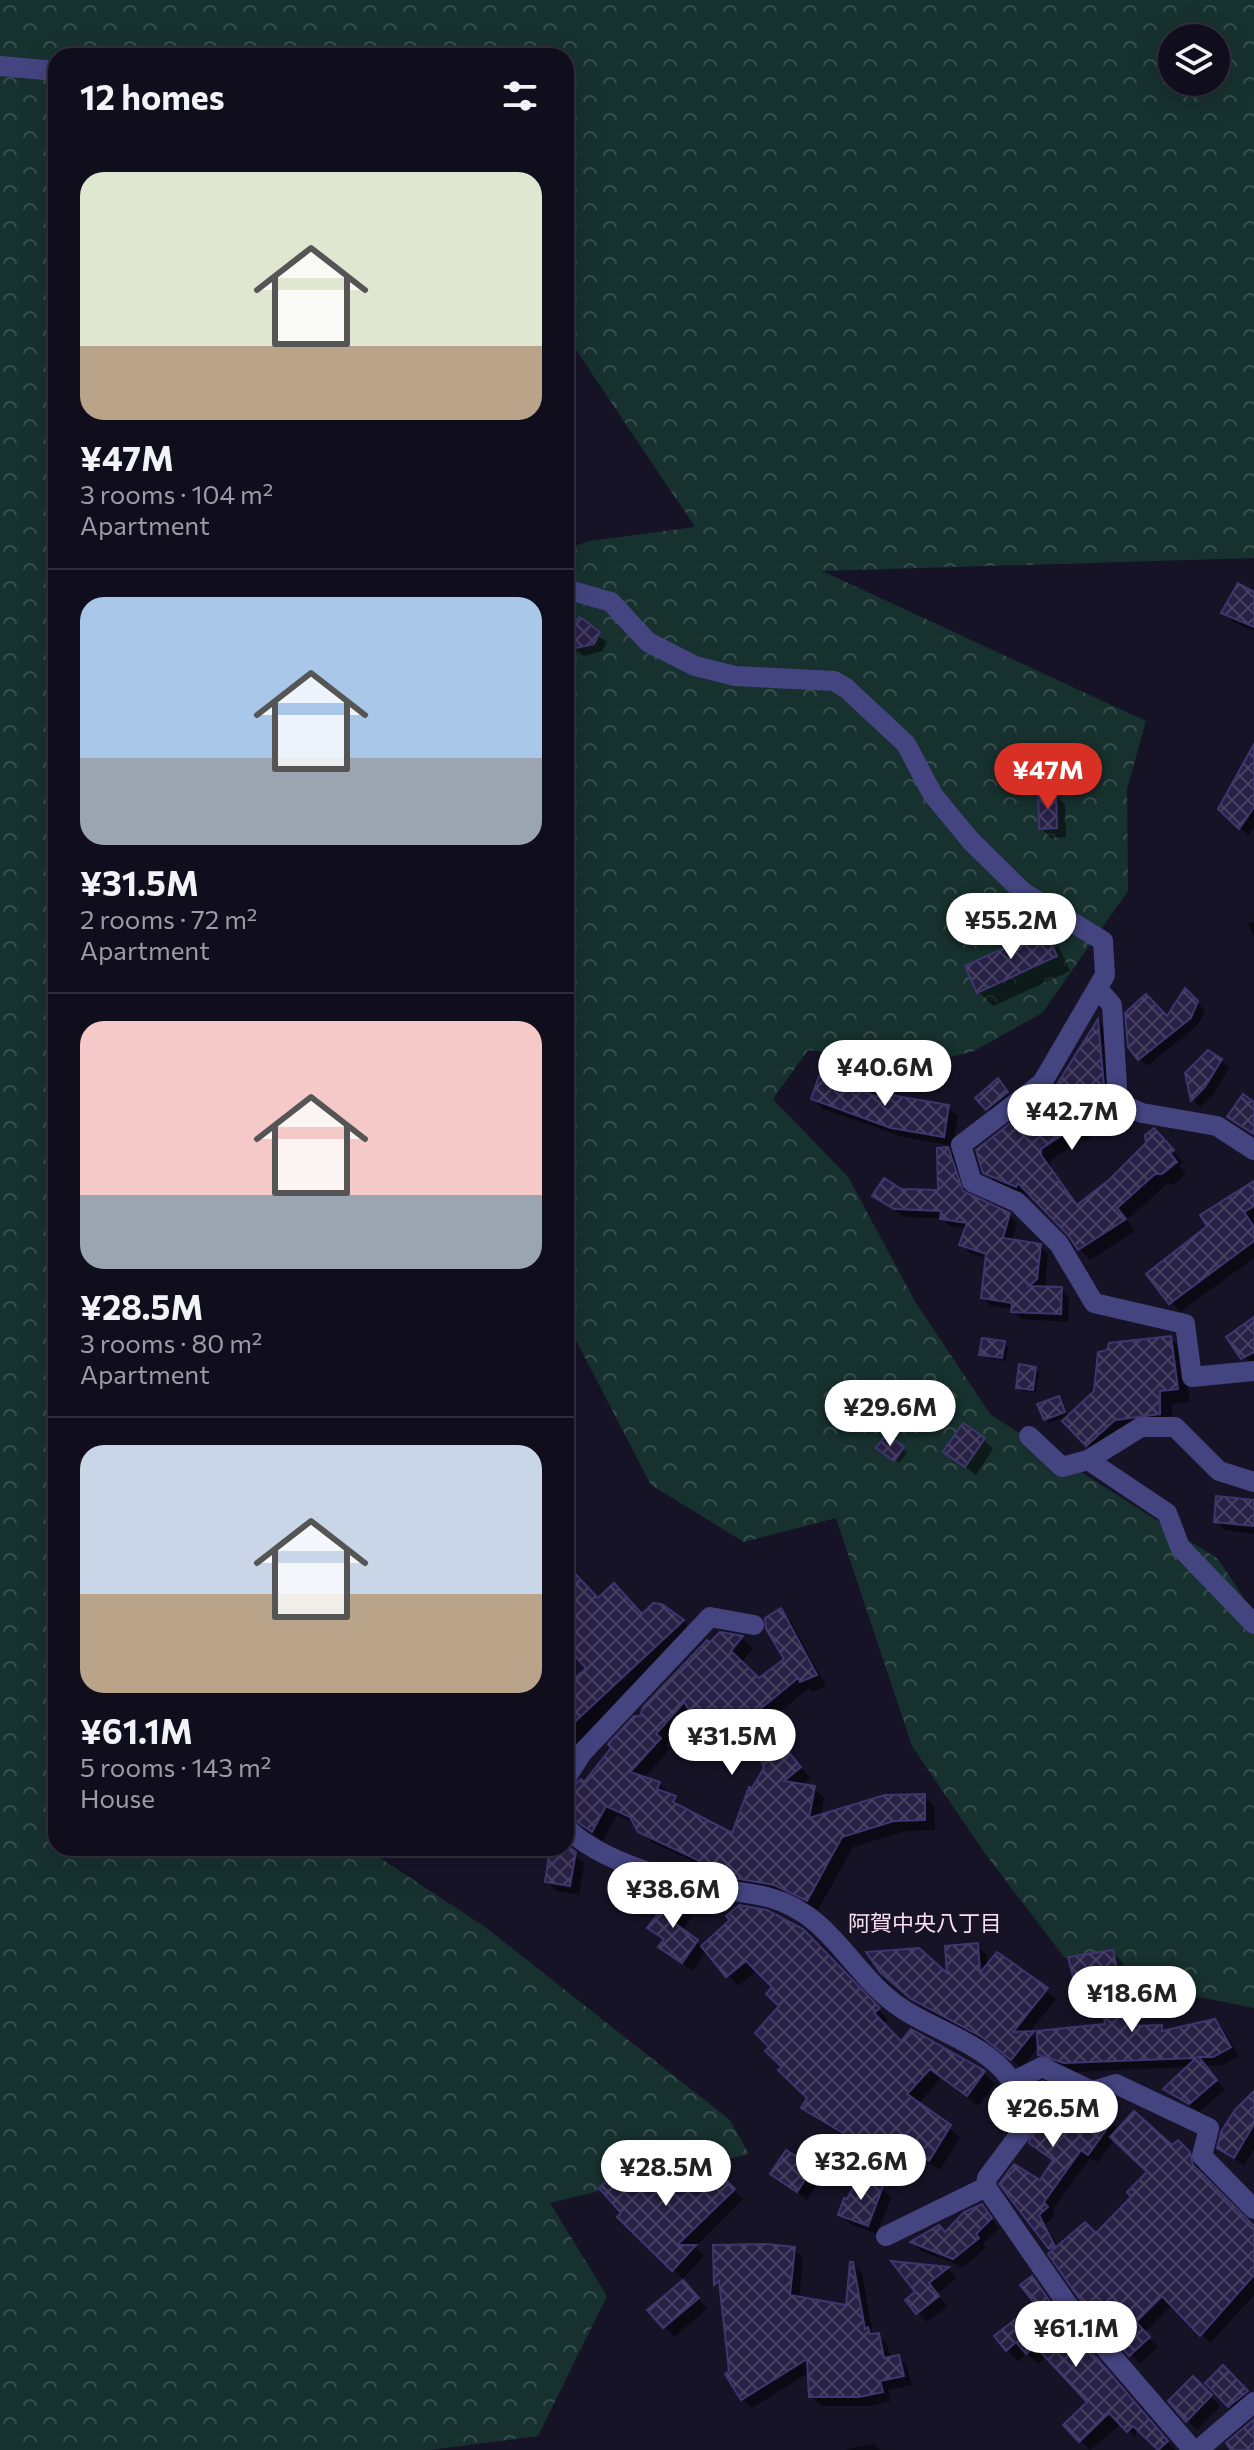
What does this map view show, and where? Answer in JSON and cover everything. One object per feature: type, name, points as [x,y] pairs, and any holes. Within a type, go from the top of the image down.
[{"type":"street","points":[[0,66],[48,70]]},
{"type":"street","points":[[574,591],[611,602],[648,642],[695,666],[735,676],[834,681],[846,688],[906,744],[933,795],[971,841],[1023,892],[1103,941],[1105,975],[1042,1083],[961,1145],[972,1182],[1017,1202],[1028,1212],[1059,1244],[1094,1303],[1185,1324],[1192,1377],[1254,1371]]},
{"type":"street","points":[[1098,989],[1112,1005],[1118,1103],[1142,1113],[1217,1126],[1254,1150]]},
{"type":"street","points":[[1029,1436],[1062,1467],[1088,1460],[1141,1427],[1175,1427],[1219,1471],[1254,1482]]},
{"type":"street","points":[[1088,1460],[1167,1513],[1180,1547],[1254,1624]]},
{"type":"street","points":[[574,1766],[582,1753],[710,1617],[754,1625]]},
{"type":"street","points":[[574,1836],[579,1841],[644,1870],[702,1887],[770,1897],[797,1908],[822,1923],[865,1976],[904,2010],[950,2034],[988,2059],[1012,2082],[1020,2134],[987,2178],[986,2187],[1068,2305],[1196,2450],[1254,2402]]},
{"type":"street","points":[[1012,2082],[1042,2067],[1092,2091],[1116,2084],[1209,2128],[1202,2156],[1254,2209]]},
{"type":"street","points":[[886,2236],[986,2187]]},
{"type":"green space","points":[[0,0],[1254,0],[1254,558],[822,571],[1146,721],[1127,789],[1128,891],[1042,1013],[974,1051],[922,1064],[808,1050],[773,1099],[848,1177],[916,1303],[991,1415],[1218,1559],[1254,1613],[1254,2008],[1184,1994],[1064,1957],[984,1852],[912,1746],[836,1518],[744,1542],[651,1485],[574,1336],[574,546],[589,541],[695,527],[574,347],[574,48],[48,48],[48,1856],[377,1856],[485,1927],[730,2120],[749,2154],[550,2203],[607,2296],[538,2436],[430,2450],[0,2450]]},
{"type":"building","points":[[1238,583],[1254,592],[1254,627],[1221,613]]},
{"type":"building","points":[[580,617],[600,632],[594,644],[574,648],[574,618],[577,620]]},
{"type":"building","points":[[1254,744],[1254,807],[1239,829],[1218,809]]},
{"type":"building","points":[[1056,793],[1057,828],[1039,829],[1038,794]]},
{"type":"building","points":[[1045,929],[1057,956],[977,993],[965,966]]},
{"type":"building","points":[[1185,988],[1198,1001],[1191,1018],[1138,1060],[1128,1047],[1125,1013],[1146,994],[1167,1016]]},
{"type":"building","points":[[1098,1019],[1106,1108],[1072,1133],[1070,1130],[1041,1149],[1041,1155],[1077,1205],[1110,1179],[1146,1143],[1145,1135],[1154,1128],[1174,1150],[1170,1153],[1177,1162],[1162,1174],[1155,1174],[1117,1208],[1126,1219],[1078,1250],[1068,1235],[1018,1183],[1016,1187],[983,1173],[976,1150],[1021,1115],[1023,1119],[1062,1093],[1056,1086]]},
{"type":"building","points":[[1208,1050],[1222,1059],[1205,1087],[1191,1101],[1185,1073]]},
{"type":"building","points":[[819,1076],[889,1101],[890,1095],[949,1105],[944,1137],[891,1128],[811,1099]]},
{"type":"building","points":[[998,1078],[1008,1092],[986,1110],[975,1098]]},
{"type":"building","points":[[1243,1094],[1254,1102],[1254,1134],[1227,1117]]},
{"type":"building","points":[[948,1147],[963,1191],[1010,1213],[1003,1238],[1041,1244],[1037,1279],[1029,1286],[1062,1287],[1061,1314],[1011,1312],[1012,1303],[981,1298],[986,1254],[959,1245],[967,1223],[940,1219],[941,1211],[894,1209],[872,1196],[884,1178],[901,1189],[938,1190],[937,1148]]},
{"type":"building","points":[[1254,1181],[1254,1206],[1244,1212],[1254,1227],[1254,1241],[1169,1304],[1146,1274],[1207,1226],[1200,1215]]},
{"type":"building","points":[[1254,1317],[1254,1352],[1241,1359],[1226,1337]]},
{"type":"building","points":[[1171,1336],[1178,1389],[1160,1391],[1160,1414],[1115,1420],[1086,1446],[1062,1421],[1094,1391],[1098,1352],[1107,1350],[1109,1343]]},
{"type":"building","points":[[982,1338],[1005,1341],[1002,1358],[979,1355]]},
{"type":"building","points":[[1019,1364],[1036,1367],[1033,1390],[1016,1388]]},
{"type":"building","points":[[1059,1396],[1065,1412],[1044,1420],[1037,1404]]},
{"type":"building","points":[[963,1423],[985,1438],[965,1467],[943,1452]]},
{"type":"building","points":[[887,1434],[904,1447],[894,1461],[876,1448]]},
{"type":"building","points":[[1216,1496],[1254,1500],[1254,1526],[1214,1522]]},
{"type":"building","points":[[574,1572],[598,1598],[614,1583],[642,1614],[653,1603],[662,1604],[684,1620],[574,1723],[574,1679],[586,1668],[574,1655]]},
{"type":"building","points":[[781,1608],[817,1675],[800,1682],[798,1678],[731,1733],[729,1725],[707,1738],[684,1702],[656,1734],[661,1738],[630,1772],[660,1782],[657,1789],[676,1796],[673,1802],[732,1833],[749,1787],[752,1788],[764,1768],[759,1755],[778,1739],[801,1767],[784,1781],[815,1786],[809,1818],[885,1795],[925,1794],[925,1820],[894,1821],[842,1837],[807,1901],[774,1885],[698,1872],[693,1867],[700,1861],[638,1832],[630,1817],[606,1806],[592,1832],[574,1820],[574,1785],[581,1779],[584,1782],[611,1748],[608,1744],[634,1716],[640,1716],[643,1707],[707,1640],[710,1642],[720,1632],[743,1636],[731,1651],[759,1678],[784,1659],[766,1629],[765,1618]]},
{"type":"building","points":[[574,1851],[576,1852],[570,1886],[545,1882],[549,1856],[574,1856]]},
{"type":"building","points":[[674,1893],[689,1897],[673,1922],[698,1940],[682,1963],[658,1947],[664,1939],[647,1928]]},
{"type":"building","points":[[739,1905],[767,1910],[803,1929],[880,2008],[874,2013],[901,2041],[911,2029],[985,2071],[967,2096],[930,2069],[907,2094],[951,2125],[929,2161],[908,2148],[901,2168],[801,2108],[807,2098],[778,2070],[782,2067],[765,2051],[769,2047],[755,2033],[779,2006],[766,1994],[772,1987],[746,1961],[726,1977],[701,1946],[730,1920],[726,1916]]},
{"type":"building","points":[[978,1943],[980,1973],[997,1952],[1048,1988],[1013,2032],[1034,2031],[1011,2060],[982,2037],[911,1999],[880,1972],[866,1952],[919,1948],[947,1973],[945,1946]]},
{"type":"building","points":[[1113,1950],[1120,1984],[1125,1984],[1131,2026],[1162,2025],[1162,2031],[1215,2019],[1231,2047],[1213,2057],[1199,2057],[1217,2080],[1189,2104],[1163,2089],[1196,2058],[1064,2063],[1038,2055],[1037,2031],[1105,2024],[1099,1978],[1075,1985],[1068,1957]]},
{"type":"building","points":[[1042,2081],[1090,2103],[1113,2120],[1088,2155],[1081,2150],[1044,2202],[1048,2207],[1039,2215],[1055,2246],[1049,2249],[999,2184],[1014,2164],[1040,2180],[1053,2160],[1029,2143],[1032,2127],[1040,2125],[1032,2117],[1029,2094]]},
{"type":"building","points":[[1254,2091],[1254,2124],[1234,2158],[1217,2148],[1221,2132],[1235,2110]]},
{"type":"building","points":[[1134,2111],[1172,2145],[1178,2140],[1190,2152],[1193,2165],[1254,2226],[1254,2275],[1200,2336],[1162,2296],[1136,2322],[1150,2337],[1129,2356],[1078,2297],[1048,2254],[1085,2222],[1096,2233],[1131,2197],[1127,2192],[1147,2172],[1110,2137]]},
{"type":"building","points":[[786,2150],[813,2167],[797,2192],[770,2174]]},
{"type":"building","points":[[655,2163],[703,2183],[716,2170],[735,2189],[677,2245],[696,2245],[672,2271],[617,2217],[621,2213],[599,2188],[620,2168],[643,2193]]},
{"type":"building","points":[[859,2177],[883,2186],[868,2226],[838,2215],[844,2198],[847,2199]]},
{"type":"building","points":[[982,2204],[992,2218],[976,2234],[979,2238],[953,2259],[910,2242],[939,2225],[945,2232],[964,2212]]},
{"type":"building","points":[[713,2245],[795,2247],[790,2295],[846,2305],[850,2262],[853,2262],[865,2329],[868,2327],[870,2334],[879,2333],[884,2358],[899,2355],[904,2376],[880,2381],[883,2392],[859,2397],[809,2397],[807,2359],[741,2400],[725,2374],[729,2371],[719,2281],[714,2285]]},
{"type":"building","points":[[891,2261],[949,2267],[929,2283],[939,2296],[916,2314],[905,2300],[915,2292]]},
{"type":"building","points":[[1032,2276],[1058,2313],[1168,2441],[1158,2450],[1133,2426],[1127,2432],[1109,2413],[1079,2442],[1063,2425],[1087,2402],[1035,2346],[1026,2354],[1016,2342],[1006,2351],[994,2336],[1035,2304],[1020,2285]]},
{"type":"building","points":[[683,2280],[699,2298],[663,2328],[647,2310]]},
{"type":"building","points":[[1223,2365],[1248,2391],[1228,2407],[1205,2383]]},
{"type":"building","points":[[1193,2376],[1212,2395],[1186,2422],[1168,2401]]},
{"type":"building","points":[[1254,2419],[1254,2450],[1231,2450],[1226,2443]]},
{"type":"district","name":"阿賀中央八丁目","points":[[925,1922]]}]
